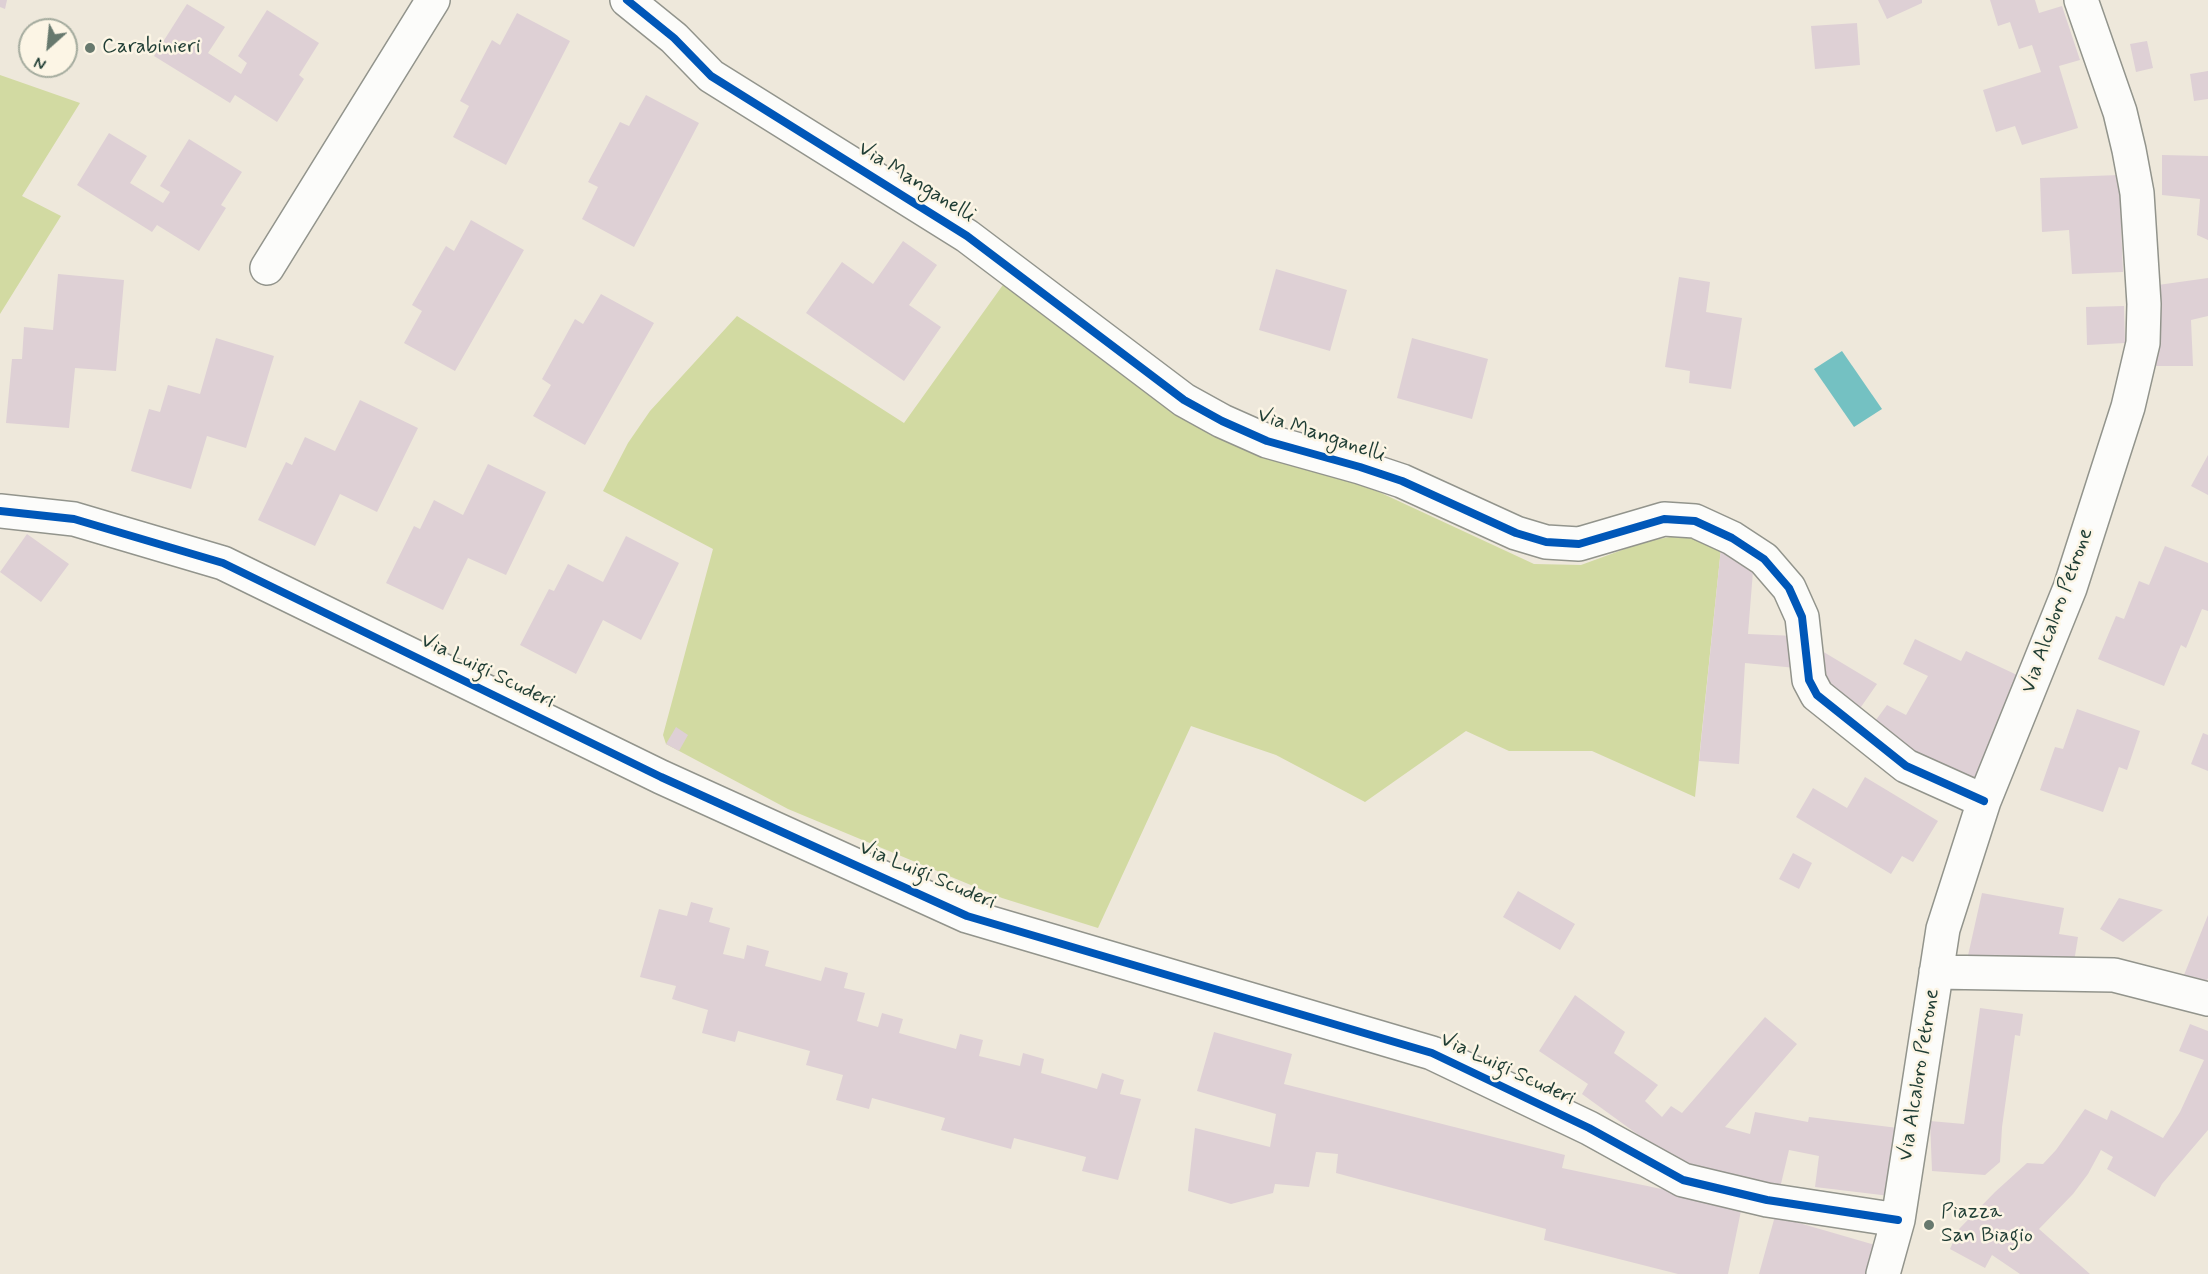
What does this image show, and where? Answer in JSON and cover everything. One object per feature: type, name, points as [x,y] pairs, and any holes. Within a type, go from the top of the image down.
[{"type":"street","points":[[267,268],[433,0]]},
{"type":"street","name":"Via Manganelli","points":[[627,0],[674,38],[711,76],[967,236],[1184,400],[1222,421],[1266,441],[1402,481],[1516,533],[1546,542],[1579,544],[1664,519],[1695,521],[1732,538],[1764,559],[1790,588],[1802,617],[1809,680],[1817,695],[1906,766],[1984,801]]},
{"type":"street","name":"Via Alcaloro Petrone","points":[[1883,1274],[1898,1220],[1943,929],[1984,801],[2070,588],[2128,407],[2143,343],[2144,304],[2136,193],[2129,150],[2120,112],[2081,0]]},
{"type":"street","name":"Via Luigi Scuderi","points":[[0,511],[74,519],[223,563],[661,777],[967,916],[1432,1053],[1589,1128],[1683,1180],[1767,1200],[1898,1220]]},
{"type":"street","points":[[1936,972],[2114,975],[2208,999]]},
{"type":"green space","points":[[0,75],[80,103],[22,196],[61,216],[0,314]]},
{"type":"green space","points":[[1005,282],[1147,394],[1235,445],[1282,463],[1343,479],[1379,492],[1534,564],[1581,565],[1644,542],[1685,534],[1721,548],[1695,797],[1592,751],[1509,751],[1466,731],[1365,802],[1276,755],[1191,726],[1098,928],[1002,898],[788,809],[666,744],[663,735],[713,549],[603,491],[628,443],[650,411],[737,316],[904,423]]},
{"type":"water","points":[[1842,351],[1882,409],[1854,427],[1814,369]]},
{"type":"building","points":[[0,0],[7,0],[5,9],[0,7]]},
{"type":"building","points":[[1878,0],[1922,0],[1922,3],[1887,19]]},
{"type":"building","points":[[1990,0],[2035,0],[2039,13],[2062,6],[2080,60],[2059,66],[2078,128],[2022,145],[2015,126],[1996,132],[1983,90],[2041,72],[2032,45],[2019,49],[2010,22],[1998,26]]},
{"type":"building","points":[[187,4],[225,27],[208,53],[241,74],[247,63],[238,56],[267,10],[319,43],[299,75],[304,79],[277,122],[235,95],[230,103],[154,56]]},
{"type":"building","points":[[517,13],[570,41],[506,165],[453,137],[469,106],[460,101],[492,40],[500,45]]},
{"type":"building","points":[[1857,23],[1860,65],[1815,69],[1811,26]]},
{"type":"building","points":[[2147,41],[2153,68],[2136,72],[2130,44]]},
{"type":"building","points":[[2208,71],[2208,99],[2194,101],[2190,74]]},
{"type":"building","points":[[646,95],[699,123],[634,247],[582,219],[598,187],[588,182],[620,122],[629,126]]},
{"type":"building","points":[[109,133],[147,156],[130,183],[163,203],[170,192],[160,186],[189,139],[242,172],[221,205],[226,208],[199,251],[157,225],[152,232],[77,185]]},
{"type":"building","points":[[2162,155],[2208,156],[2208,240],[2197,235],[2200,199],[2162,195]]},
{"type":"building","points":[[2119,175],[2123,272],[2072,274],[2069,230],[2042,232],[2040,178]]},
{"type":"building","points":[[471,220],[524,250],[455,371],[404,343],[422,311],[412,305],[446,246],[454,251]]},
{"type":"building","points":[[903,241],[937,265],[909,305],[941,327],[904,381],[806,313],[842,262],[873,284]]},
{"type":"building","points":[[1276,269],[1347,290],[1330,351],[1259,330]]},
{"type":"building","points":[[58,274],[124,280],[116,371],[75,368],[69,428],[6,423],[12,359],[22,359],[24,327],[53,330]]},
{"type":"building","points":[[1679,277],[1710,282],[1706,312],[1742,318],[1731,389],[1689,383],[1690,371],[1665,367]]},
{"type":"building","points":[[2208,278],[2208,316],[2191,320],[2193,366],[2154,366],[2161,324],[2158,285]]},
{"type":"building","points":[[601,294],[654,323],[585,445],[533,416],[551,385],[542,379],[575,319],[583,324]]},
{"type":"building","points":[[2124,306],[2125,343],[2087,345],[2086,307]]},
{"type":"building","points":[[216,338],[274,356],[246,448],[207,436],[191,489],[131,471],[149,409],[160,412],[168,385],[200,394]]},
{"type":"building","points":[[1412,338],[1488,359],[1472,419],[1397,398]]},
{"type":"building","points":[[360,400],[418,428],[377,512],[340,494],[315,546],[258,520],[286,462],[292,465],[305,437],[335,451]]},
{"type":"building","points":[[2208,455],[2208,495],[2191,486]]},
{"type":"building","points":[[488,464],[546,492],[506,575],[468,558],[443,610],[386,583],[414,526],[420,529],[434,500],[463,515]]},
{"type":"building","points":[[27,534],[69,564],[41,602],[0,572]]},
{"type":"building","points":[[626,536],[679,563],[641,640],[603,620],[576,674],[520,645],[549,589],[554,591],[568,564],[603,582]]},
{"type":"building","points":[[2165,546],[2208,563],[2208,611],[2202,609],[2186,648],[2181,645],[2164,686],[2098,659],[2116,616],[2124,619],[2139,581],[2149,585]]},
{"type":"building","points":[[1721,548],[1753,571],[1748,634],[1796,636],[1796,668],[1745,663],[1739,764],[1699,761]]},
{"type":"building","points":[[1808,634],[1821,634],[1822,651],[1877,684],[1854,717],[1814,678]]},
{"type":"building","points":[[1915,639],[1961,661],[1966,651],[2017,675],[1977,784],[1910,756],[1870,728],[1887,705],[1906,715],[1928,676],[1903,664]]},
{"type":"building","points":[[2077,709],[2140,731],[2127,770],[2119,767],[2103,812],[2040,790],[2055,747],[2063,749]]},
{"type":"building","points":[[676,727],[688,735],[679,751],[666,744]]},
{"type":"building","points":[[2203,733],[2208,735],[2208,771],[2191,764]]},
{"type":"building","points":[[1865,777],[1938,821],[1913,862],[1902,856],[1891,874],[1796,817],[1813,788],[1847,808]]},
{"type":"building","points":[[1793,853],[1812,863],[1799,889],[1779,879]]},
{"type":"building","points":[[1518,891],[1575,924],[1560,950],[1503,917]]},
{"type":"building","points":[[1982,893],[2064,908],[2059,934],[2078,937],[2074,962],[1967,960]]},
{"type":"building","points":[[2119,898],[2163,910],[2123,942],[2100,929]]},
{"type":"building","points":[[691,902],[713,908],[709,922],[730,928],[723,954],[744,959],[747,945],[769,951],[765,966],[821,981],[825,967],[848,973],[844,988],[865,993],[857,1021],[878,1027],[882,1013],[903,1019],[899,1033],[956,1049],[960,1034],[983,1040],[979,1056],[1020,1066],[1023,1053],[1044,1059],[1041,1073],[1097,1089],[1102,1073],[1124,1080],[1120,1094],[1141,1099],[1118,1180],[1082,1171],[1086,1157],[1014,1138],[1011,1149],[941,1130],[945,1118],[872,1098],[869,1109],[836,1100],[843,1075],[806,1065],[810,1051],[738,1031],[735,1042],[702,1033],[708,1010],[672,999],[676,986],[640,977],[659,909],[687,916]]},
{"type":"building","points":[[2208,915],[2208,978],[2205,984],[2184,975]]},
{"type":"building","points":[[1575,995],[1625,1032],[1614,1053],[1658,1085],[1645,1101],[1662,1117],[1671,1106],[1682,1113],[1765,1017],[1797,1044],[1725,1127],[1750,1134],[1755,1112],[1808,1122],[1809,1117],[1898,1128],[1890,1196],[1815,1187],[1819,1156],[1789,1150],[1780,1188],[1696,1167],[1644,1139],[1582,1094],[1588,1084],[1539,1051]]},
{"type":"building","points":[[1980,1008],[2023,1014],[2020,1036],[2015,1035],[2002,1127],[2000,1162],[1985,1175],[1932,1171],[1930,1121],[1964,1124]]},
{"type":"building","points":[[2190,1024],[2208,1031],[2208,1130],[2162,1184],[2155,1197],[2107,1169],[2113,1157],[2101,1150],[2088,1174],[2073,1194],[2039,1229],[2090,1274],[2020,1274],[1992,1255],[1985,1268],[1950,1249],[1959,1229],[1995,1192],[2027,1163],[2043,1164],[2056,1150],[2085,1109],[2107,1120],[2111,1110],[2163,1138],[2180,1112],[2204,1060],[2179,1051]]},
{"type":"building","points":[[1214,1032],[1292,1054],[1284,1084],[1565,1155],[1562,1168],[1742,1206],[1728,1274],[1678,1274],[1544,1240],[1546,1229],[1336,1173],[1338,1154],[1316,1152],[1309,1187],[1275,1184],[1273,1193],[1231,1204],[1188,1191],[1195,1128],[1270,1147],[1276,1114],[1197,1091]]},
{"type":"building","points":[[1775,1216],[1875,1245],[1867,1274],[1759,1274]]},
{"type":"cycle path","points":[[627,0],[674,38],[711,76],[967,236],[1184,400],[1222,421],[1267,441],[1402,481],[1516,533],[1546,542],[1579,544],[1664,519],[1695,521],[1732,538],[1764,559],[1789,588],[1802,617],[1809,680],[1817,695],[1906,766],[1984,801]]},
{"type":"cycle path","points":[[0,511],[74,519],[223,563],[661,777],[967,916],[1432,1053],[1589,1128],[1683,1180],[1767,1200],[1898,1220]]},
{"type":"place","name":"Carabinieri","points":[[90,48]]},
{"type":"place","name":"Piazza San Biagio","points":[[1929,1225]]}]
